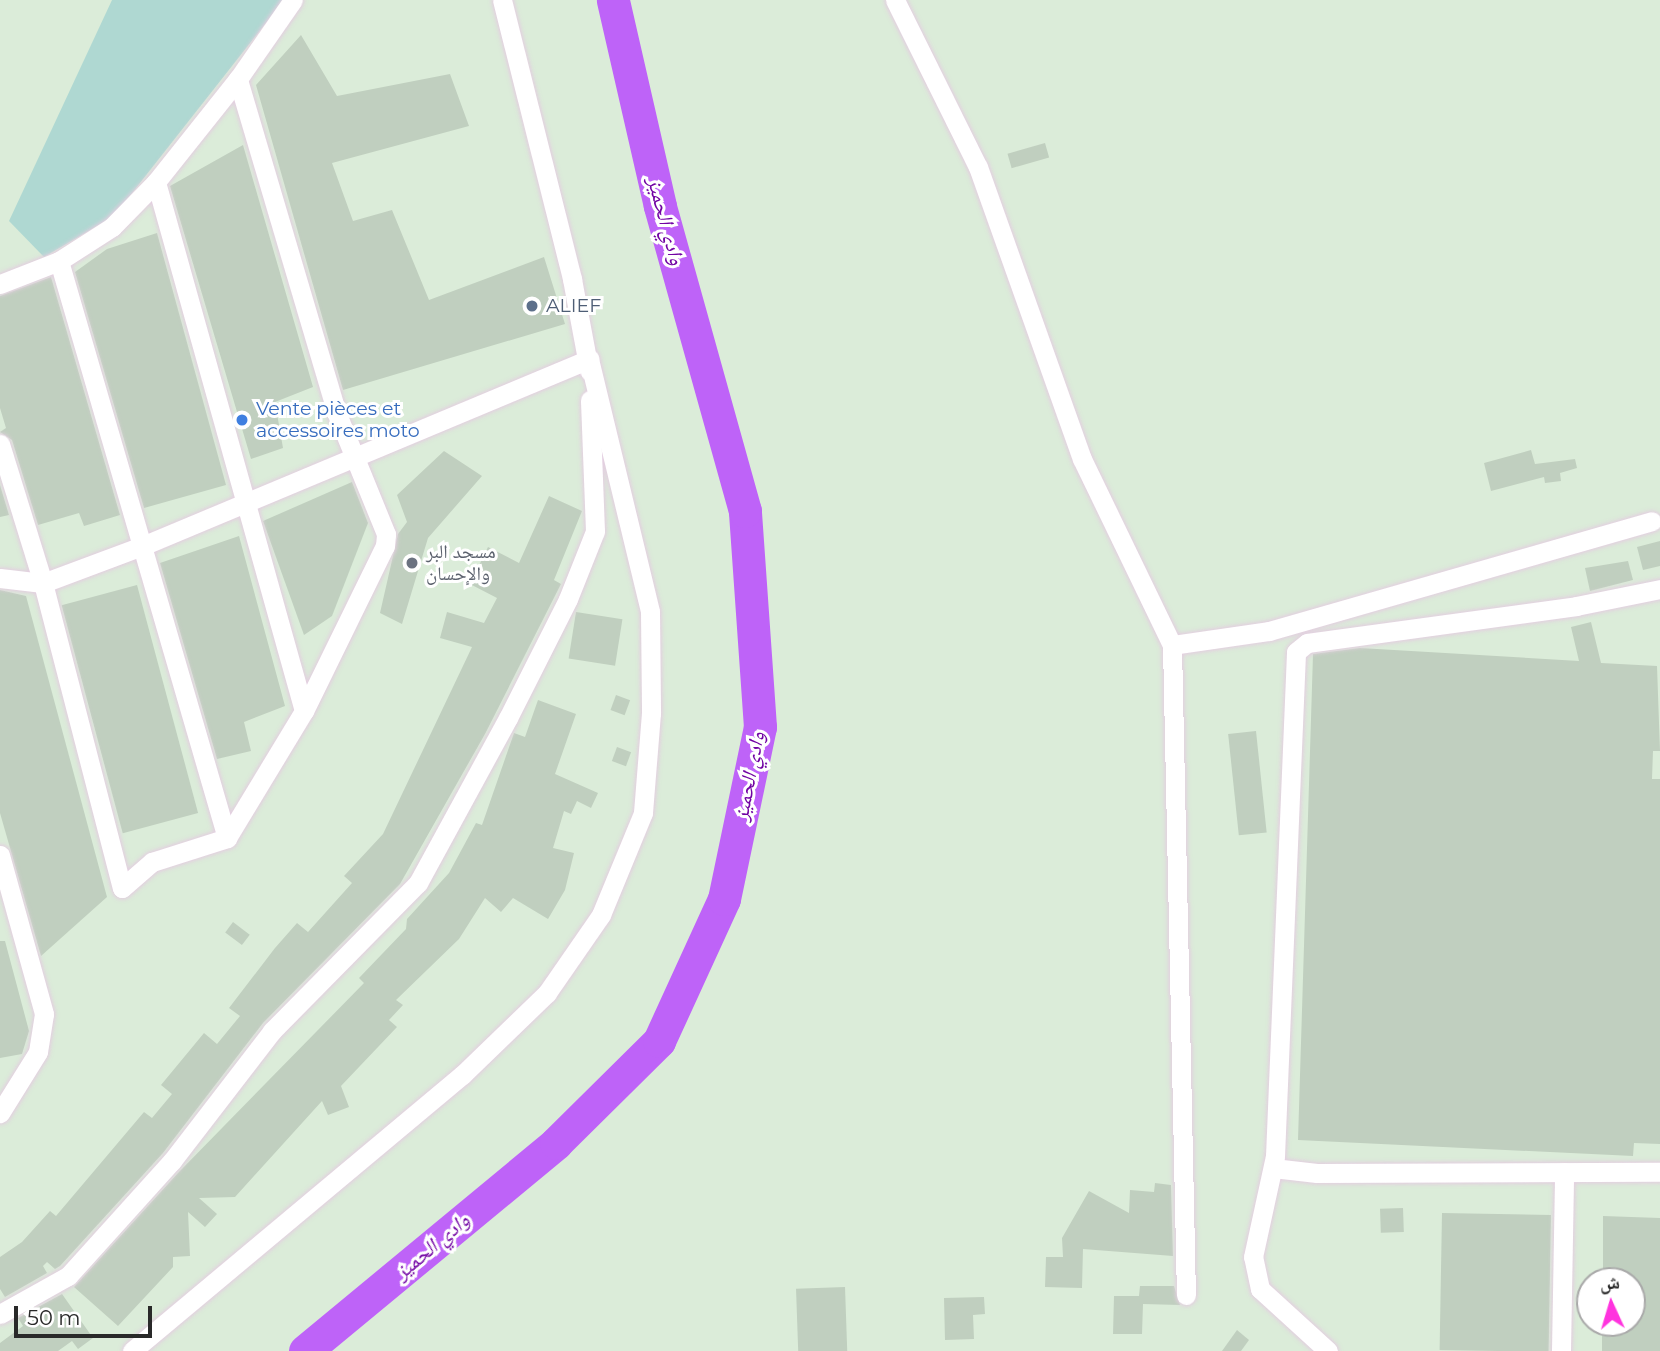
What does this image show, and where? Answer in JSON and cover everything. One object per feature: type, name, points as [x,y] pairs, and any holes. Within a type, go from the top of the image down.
[{"type":"street","points":[[0,284],[59,261],[112,228],[156,182],[238,79],[293,0]]},
{"type":"street","points":[[132,1351],[462,1075],[547,993],[601,915],[643,813],[651,713],[650,612],[502,0]]},
{"type":"street","points":[[895,0],[978,167],[1082,459],[1172,645],[1186,1295]]},
{"type":"street","points":[[0,444],[43,583],[122,888],[152,862],[227,838],[304,711],[385,546],[386,534],[354,459],[238,79]]},
{"type":"street","points":[[156,182],[243,506],[304,711]]},
{"type":"street","points":[[59,261],[227,838]]},
{"type":"street","points":[[0,578],[43,583],[243,506],[589,359]]},
{"type":"street","points":[[0,1314],[68,1276],[172,1161],[272,1031],[418,883],[508,718],[568,599],[595,531],[589,359]]},
{"type":"street","points":[[1172,645],[1269,631],[1652,522]]},
{"type":"street","points":[[1328,1351],[1260,1289],[1253,1257],[1273,1168],[1296,652],[1307,643],[1576,606],[1660,589]]},
{"type":"street","points":[[0,855],[44,1014],[38,1052],[0,1112]]},
{"type":"street","points":[[1273,1168],[1317,1173],[1660,1172]]},
{"type":"street","points":[[1561,1351],[1564,1172]]},
{"type":"shaded area","points":[[112,0],[284,0],[114,216],[44,257],[9,221]]},
{"type":"building","points":[[301,35],[337,96],[450,74],[469,126],[332,163],[353,221],[392,210],[429,300],[544,257],[565,324],[343,390],[256,85]]},
{"type":"building","points":[[1045,143],[1049,157],[1012,168],[1008,154]]},
{"type":"building","points":[[243,145],[313,387],[275,402],[283,448],[251,459],[170,186]]},
{"type":"building","points":[[157,233],[226,485],[144,508],[75,272],[107,249]]},
{"type":"building","points":[[51,277],[120,515],[84,526],[79,513],[38,525],[12,440],[0,432],[6,428],[0,408],[0,296]]},
{"type":"building","points":[[1531,450],[1535,464],[1575,459],[1577,468],[1560,473],[1561,481],[1545,483],[1544,477],[1491,491],[1484,463]]},
{"type":"building","points":[[444,451],[482,476],[428,538],[402,624],[380,613],[398,534],[407,522],[397,495]]},
{"type":"building","points":[[352,482],[368,523],[332,616],[304,635],[263,521]]},
{"type":"building","points":[[0,485],[9,515],[0,517]]},
{"type":"building","points":[[549,496],[582,511],[554,580],[561,584],[485,734],[400,884],[263,1023],[163,1153],[60,1266],[55,1269],[47,1262],[43,1266],[47,1273],[5,1297],[0,1289],[0,1257],[22,1242],[50,1211],[56,1216],[144,1112],[152,1118],[172,1094],[161,1085],[204,1033],[217,1044],[240,1016],[229,1008],[275,948],[297,923],[308,932],[352,883],[344,876],[383,834],[472,647],[440,638],[447,612],[484,623],[497,598],[470,584],[488,547],[519,563]]},
{"type":"building","points":[[239,536],[285,706],[244,722],[251,751],[217,759],[160,563]]},
{"type":"building","points":[[1660,541],[1660,566],[1643,570],[1637,547]]},
{"type":"building","points":[[1628,561],[1633,580],[1590,591],[1585,568]]},
{"type":"building","points":[[137,585],[198,813],[123,833],[62,605]]},
{"type":"building","points":[[0,590],[26,596],[107,897],[41,956],[0,813]]},
{"type":"building","points":[[576,612],[622,619],[615,666],[569,658]]},
{"type":"building","points":[[1591,622],[1601,663],[1657,666],[1660,751],[1653,751],[1652,779],[1660,779],[1660,1144],[1634,1143],[1633,1156],[1298,1140],[1313,654],[1360,648],[1579,661],[1571,627]]},
{"type":"building","points":[[616,695],[630,700],[625,715],[611,710]]},
{"type":"building","points":[[538,700],[576,714],[555,774],[598,793],[591,808],[577,801],[571,814],[564,811],[553,848],[574,853],[565,890],[548,919],[513,898],[501,912],[485,898],[459,939],[396,1000],[403,1005],[389,1020],[397,1027],[341,1086],[349,1107],[328,1115],[322,1101],[235,1197],[199,1198],[217,1214],[205,1227],[188,1212],[190,1256],[173,1257],[173,1267],[118,1326],[74,1287],[178,1173],[364,983],[359,978],[406,929],[407,919],[449,873],[476,823],[482,825],[514,733],[525,737]]},
{"type":"building","points":[[1256,731],[1267,832],[1239,835],[1228,734]]},
{"type":"building","points":[[617,747],[631,752],[626,766],[612,761]]},
{"type":"building","points":[[233,922],[250,935],[242,945],[225,932]]},
{"type":"building","points":[[0,941],[5,941],[29,1031],[22,1054],[0,1058]]},
{"type":"building","points":[[1155,1183],[1171,1185],[1173,1256],[1083,1249],[1082,1288],[1045,1287],[1046,1257],[1063,1257],[1062,1238],[1089,1191],[1129,1213],[1130,1190],[1154,1192]]},
{"type":"building","points":[[1403,1208],[1404,1232],[1381,1233],[1380,1209]]},
{"type":"building","points":[[1442,1213],[1551,1215],[1549,1351],[1440,1350]]},
{"type":"building","points":[[1603,1216],[1660,1218],[1660,1351],[1602,1351],[1602,1337],[1646,1337],[1646,1267],[1603,1267]]},
{"type":"building","points":[[1140,1286],[1174,1286],[1180,1305],[1143,1304],[1142,1334],[1113,1334],[1114,1296],[1139,1296]]},
{"type":"building","points":[[845,1287],[847,1351],[798,1351],[796,1289]]},
{"type":"building","points":[[62,1294],[93,1338],[78,1349],[72,1341],[58,1351],[0,1351],[0,1343],[23,1326],[18,1318]]},
{"type":"building","points":[[984,1297],[985,1314],[973,1315],[974,1339],[945,1340],[944,1298]]},
{"type":"building","points":[[1237,1330],[1249,1340],[1241,1351],[1222,1351]]},
{"type":"waterway","name":"وادي الحميز","points":[[305,1351],[556,1143],[659,1041],[724,899],[760,727],[745,511],[660,206],[613,0]]},
{"type":"place","name":"ALIEF","points":[[532,306]]},
{"type":"place","name":"Vente pièces et accessoires moto","points":[[242,420]]},
{"type":"place","name":"مسجد البر والإحسان","points":[[412,563]]}]
